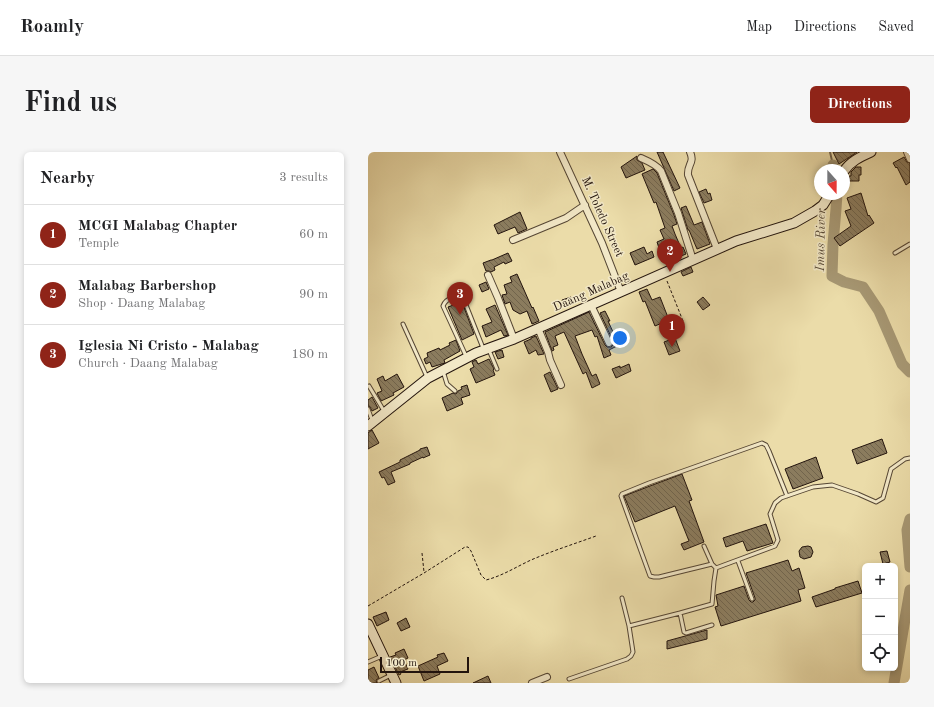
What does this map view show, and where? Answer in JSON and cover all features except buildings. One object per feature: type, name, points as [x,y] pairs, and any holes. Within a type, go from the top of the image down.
[{"type":"street","name":"M. Toledo Street","points":[[560,152],[602,244],[621,292]]},
{"type":"street","points":[[690,152],[692,160],[688,170],[688,175],[717,249]]},
{"type":"street","points":[[849,164],[871,152]]},
{"type":"street","points":[[906,152],[910,159]]},
{"type":"street","points":[[641,158],[656,166],[661,171],[678,213],[693,260]]},
{"type":"street","name":"Daang Malabag","points":[[370,424],[428,378],[466,358],[514,339],[736,241],[794,223],[815,211],[823,205],[826,200]]},
{"type":"street","points":[[514,240],[566,218],[585,205]]},
{"type":"street","points":[[488,275],[514,339]]},
{"type":"street","points":[[591,305],[609,343]]},
{"type":"street","points":[[538,328],[561,385]]},
{"type":"street","points":[[368,624],[396,683]]},
{"type":"street","points":[[532,683],[547,676]]},
{"type":"lane","points":[[895,253],[910,244]]},
{"type":"lane","points":[[466,358],[444,306],[444,302],[456,297],[461,297],[464,300],[486,349],[497,369]]},
{"type":"lane","points":[[404,324],[428,378]]},
{"type":"lane","points":[[443,370],[447,384],[455,391]]},
{"type":"lane","points":[[368,386],[384,413]]},
{"type":"lane","points":[[368,408],[370,424]]},
{"type":"lane","points":[[712,564],[659,577],[650,576],[621,496],[622,494],[762,443],[766,445],[769,451],[787,496]]},
{"type":"lane","points":[[716,568],[775,546],[778,540],[770,514],[775,502],[782,498],[814,487],[832,485],[876,502],[883,498],[891,469],[905,459],[910,458]]},
{"type":"lane","points":[[704,546],[712,564],[716,568]]},
{"type":"lane","points":[[738,560],[752,599]]},
{"type":"lane","points":[[629,626],[712,604],[716,568]]},
{"type":"lane","points":[[569,679],[627,659],[631,656],[633,652],[629,626],[622,598]]},
{"type":"lane","points":[[680,613],[684,632],[686,633],[712,625]]},
{"type":"lane","points":[[368,662],[383,656]]},
{"type":"lane","points":[[379,681],[392,674]]},
{"type":"path","points":[[663,273],[683,321],[678,336]]},
{"type":"path","points":[[368,606],[468,547],[481,575],[486,580],[502,575],[531,560],[596,536]]},
{"type":"path","points":[[422,553],[424,573]]},
{"type":"waterway","name":"Imus River","points":[[830,152],[833,164]]},
{"type":"waterway","name":"Imus River","points":[[837,200],[832,276],[844,282],[863,287],[879,311],[902,364],[910,372]]},
{"type":"waterway","name":"Imus River","points":[[910,519],[907,530],[910,567]]},
{"type":"waterway","name":"Imus River","points":[[894,683],[910,590]]},
{"type":"place","name":"Malabag Barbershop","points":[[670,272]]},
{"type":"place","name":"Iglesia Ni Cristo - Malabag","points":[[460,315]]},
{"type":"place","name":"MCGI Malabag Chapter","points":[[672,347]]}]
